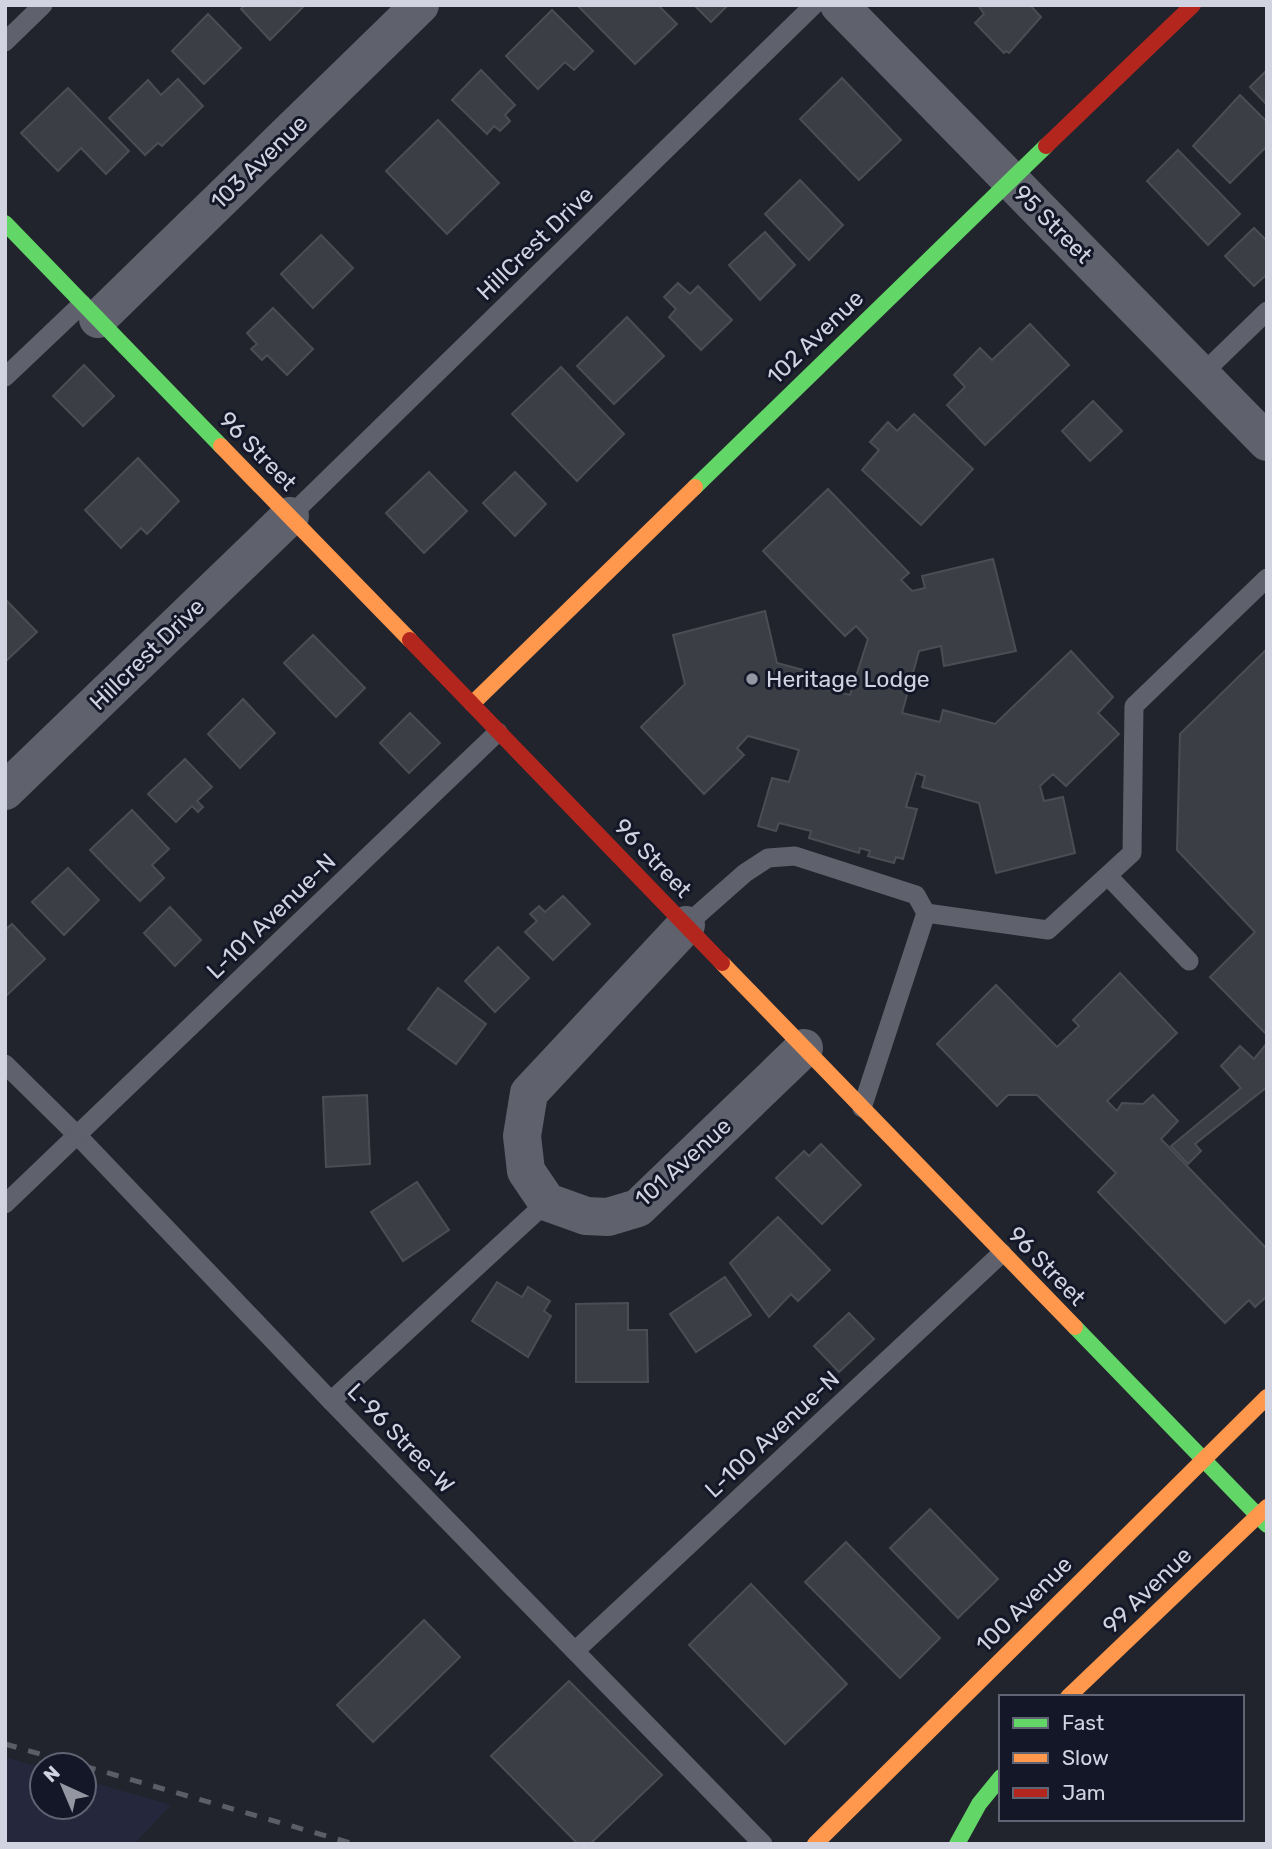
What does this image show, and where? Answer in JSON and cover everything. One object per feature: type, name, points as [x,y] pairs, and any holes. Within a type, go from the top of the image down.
[{"type":"street","name":"103 Avenue","points":[[90,311],[420,5]]},
{"type":"street","name":"95 Street","points":[[839,5],[1267,442]]},
{"type":"street","name":"102 Avenue","points":[[472,704],[1193,5]]},
{"type":"street","name":"96 Street","points":[[5,223],[1201,1460],[1264,1516]]},
{"type":"street","name":"Hillcrest Drive","points":[[5,791],[290,516]]},
{"type":"street","points":[[547,1202],[526,1171],[522,1136],[529,1093],[686,925]]},
{"type":"street","name":"101 Avenue","points":[[547,1202],[586,1216],[608,1217],[638,1208],[804,1048]]},
{"type":"street","name":"100 Avenue","points":[[815,1844],[1267,1397]]},
{"type":"street","name":"99 Avenue","points":[[1070,1695],[1264,1516]]},
{"type":"street","points":[[957,1844],[979,1804],[999,1779]]},
{"type":"lane","points":[[5,42],[43,5]]},
{"type":"lane","name":"HillCrest Drive","points":[[290,516],[814,5]]},
{"type":"lane","points":[[5,377],[90,311]]},
{"type":"lane","points":[[1202,374],[1267,311]]},
{"type":"lane","points":[[926,913],[1048,930],[1132,853],[1134,706],[1267,578]]},
{"type":"lane","name":"L-101 Avenue-N","points":[[5,1204],[498,732]]},
{"type":"lane","points":[[686,925],[745,873],[768,858],[795,856],[916,895],[926,913],[862,1108]]},
{"type":"lane","points":[[1108,876],[1189,961]]},
{"type":"lane","name":"L-96 Stree-W","points":[[5,1064],[78,1136],[331,1401],[763,1844]]},
{"type":"lane","points":[[331,1401],[547,1202]]},
{"type":"lane","name":"L-100 Avenue-N","points":[[575,1651],[1002,1253]]},
{"type":"shaded area","points":[[5,1757],[28,1764],[28,1821],[98,1821],[98,1784],[171,1805],[134,1844],[5,1844]]},
{"type":"building","points":[[245,5],[305,5],[270,40],[241,9]]},
{"type":"building","points":[[577,5],[658,5],[677,24],[635,64]]},
{"type":"building","points":[[694,5],[728,5],[711,22]]},
{"type":"building","points":[[978,5],[1030,5],[1041,17],[1009,53],[1004,53],[975,23],[984,14]]},
{"type":"building","points":[[552,10],[593,51],[574,70],[565,62],[538,89],[506,56]]},
{"type":"building","points":[[208,14],[241,48],[204,84],[172,51]]},
{"type":"building","points":[[481,70],[515,105],[505,115],[510,121],[500,131],[494,126],[487,134],[452,100]]},
{"type":"building","points":[[1267,70],[1267,105],[1250,87]]},
{"type":"building","points":[[842,78],[901,140],[859,180],[800,119]]},
{"type":"building","points":[[178,79],[203,106],[162,146],[158,143],[145,155],[109,118],[148,80],[161,95]]},
{"type":"building","points":[[68,88],[129,151],[106,174],[81,148],[58,171],[21,133]]},
{"type":"building","points":[[1240,95],[1267,122],[1267,146],[1230,183],[1193,146]]},
{"type":"building","points":[[438,120],[499,183],[447,234],[386,171]]},
{"type":"building","points":[[1178,150],[1240,214],[1208,245],[1147,181]]},
{"type":"building","points":[[800,180],[843,225],[809,260],[765,214]]},
{"type":"building","points":[[1254,228],[1267,241],[1267,274],[1254,286],[1225,256]]},
{"type":"building","points":[[765,232],[795,265],[760,300],[729,265]]},
{"type":"building","points":[[321,235],[353,268],[313,308],[281,274]]},
{"type":"building","points":[[678,283],[690,294],[698,286],[732,320],[701,350],[669,317],[676,309],[664,297]]},
{"type":"building","points":[[273,308],[313,349],[287,375],[267,355],[262,360],[251,349],[257,344],[247,333]]},
{"type":"building","points":[[627,317],[664,356],[614,404],[577,366]]},
{"type":"building","points":[[1030,324],[1069,365],[985,445],[947,405],[965,387],[954,375],[980,348],[992,360]]},
{"type":"building","points":[[84,365],[114,396],[83,426],[53,396]]},
{"type":"building","points":[[561,367],[624,434],[577,481],[512,414]]},
{"type":"building","points":[[1093,401],[1122,431],[1090,461],[1062,431]]},
{"type":"building","points":[[914,414],[973,469],[921,525],[862,470],[879,450],[870,442],[888,422],[897,431]]},
{"type":"building","points":[[138,458],[179,501],[147,534],[141,528],[121,548],[85,510]]},
{"type":"building","points":[[429,472],[467,511],[424,553],[386,513]]},
{"type":"building","points":[[515,472],[546,504],[515,536],[483,503]]},
{"type":"building","name":"Heritage Lodge","points":[[828,489],[909,573],[901,580],[912,591],[925,588],[922,576],[993,559],[1016,651],[944,666],[941,646],[919,651],[902,713],[940,722],[943,710],[995,724],[1071,651],[1113,697],[1098,713],[1119,734],[1066,786],[1053,774],[1040,786],[1044,801],[1063,797],[1075,853],[996,873],[979,803],[922,787],[925,776],[916,773],[906,807],[917,809],[903,859],[896,857],[894,863],[868,856],[870,851],[860,848],[859,853],[809,838],[811,831],[779,823],[776,831],[758,826],[772,778],[789,782],[799,750],[748,736],[737,748],[744,755],[704,794],[641,727],[685,684],[673,635],[765,611],[777,663],[822,675],[818,687],[850,695],[868,639],[856,626],[845,636],[763,551]]},
{"type":"building","points":[[5,599],[37,632],[5,662]]},
{"type":"building","points":[[313,635],[365,688],[336,717],[284,663]]},
{"type":"building","points":[[1267,649],[1267,1035],[1210,977],[1255,932],[1177,850],[1180,734]]},
{"type":"building","points":[[243,699],[275,733],[240,768],[208,734]]},
{"type":"building","points":[[410,713],[440,743],[409,773],[380,743]]},
{"type":"building","points":[[185,759],[212,787],[197,801],[203,807],[198,812],[192,806],[176,822],[148,794]]},
{"type":"building","points":[[132,810],[169,849],[152,865],[164,878],[140,901],[90,850]]},
{"type":"building","points":[[68,868],[99,900],[64,935],[32,902]]},
{"type":"building","points":[[563,896],[590,924],[553,960],[525,932],[537,921],[530,914],[539,906],[545,912]]},
{"type":"building","points":[[170,907],[201,940],[175,966],[144,933]]},
{"type":"building","points":[[12,924],[45,959],[5,997],[5,930]]},
{"type":"building","points":[[498,947],[529,978],[495,1012],[465,981]]},
{"type":"building","points":[[1120,973],[1177,1033],[1107,1101],[1117,1111],[1122,1103],[1143,1104],[1153,1095],[1178,1121],[1161,1139],[1267,1249],[1267,1296],[1255,1307],[1249,1300],[1225,1323],[1098,1192],[1116,1173],[1037,1095],[1008,1095],[997,1106],[937,1044],[996,985],[1057,1047],[1079,1026],[1073,1020]]},
{"type":"building","points":[[438,988],[486,1024],[456,1064],[408,1029]]},
{"type":"building","points":[[1267,1043],[1267,1087],[1195,1144],[1201,1151],[1188,1164],[1171,1146],[1241,1088],[1221,1066],[1240,1046],[1254,1059]]},
{"type":"building","points":[[367,1095],[370,1164],[326,1167],[323,1097]]},
{"type":"building","points":[[821,1144],[861,1185],[822,1224],[776,1178],[804,1151],[809,1156]]},
{"type":"building","points":[[417,1182],[449,1230],[403,1261],[371,1212]]},
{"type":"building","points":[[778,1217],[830,1270],[798,1301],[791,1294],[769,1317],[730,1263]]},
{"type":"building","points":[[725,1277],[751,1315],[696,1352],[670,1314]]},
{"type":"building","points":[[497,1282],[522,1297],[528,1287],[550,1301],[544,1311],[551,1316],[528,1357],[472,1321]]},
{"type":"building","points":[[628,1303],[628,1330],[647,1330],[648,1382],[576,1382],[576,1304]]},
{"type":"building","points":[[849,1313],[874,1339],[839,1372],[814,1346]]},
{"type":"building","points":[[930,1509],[998,1579],[958,1618],[890,1548]]},
{"type":"building","points":[[846,1542],[940,1638],[900,1678],[805,1582]]},
{"type":"building","points":[[751,1584],[847,1684],[785,1744],[689,1645]]},
{"type":"building","points":[[424,1620],[460,1657],[373,1742],[337,1705]]},
{"type":"building","points":[[569,1681],[662,1775],[590,1844],[578,1844],[491,1756]]},
{"type":"railway","points":[[5,1744],[30,1751]]},
{"type":"railway","points":[[98,1770],[354,1844]]},
{"type":"traffic: fast","points":[[695,487],[1046,146]]},
{"type":"traffic: fast","points":[[5,223],[221,446]]},
{"type":"traffic: fast","points":[[1075,1327],[1267,1525]]},
{"type":"traffic: fast","points":[[957,1844],[979,1804],[999,1779]]},
{"type":"traffic: slow","points":[[221,446],[410,640]]},
{"type":"traffic: slow","points":[[472,704],[695,487]]},
{"type":"traffic: slow","points":[[722,963],[1075,1327]]},
{"type":"traffic: slow","points":[[815,1844],[1267,1397]]},
{"type":"traffic: slow","points":[[1070,1695],[1267,1507]]},
{"type":"traffic: jam","points":[[1046,146],[1193,5]]},
{"type":"traffic: jam","points":[[410,640],[722,963]]},
{"type":"place","name":"Heritage Lodge","points":[[752,679]]}]
